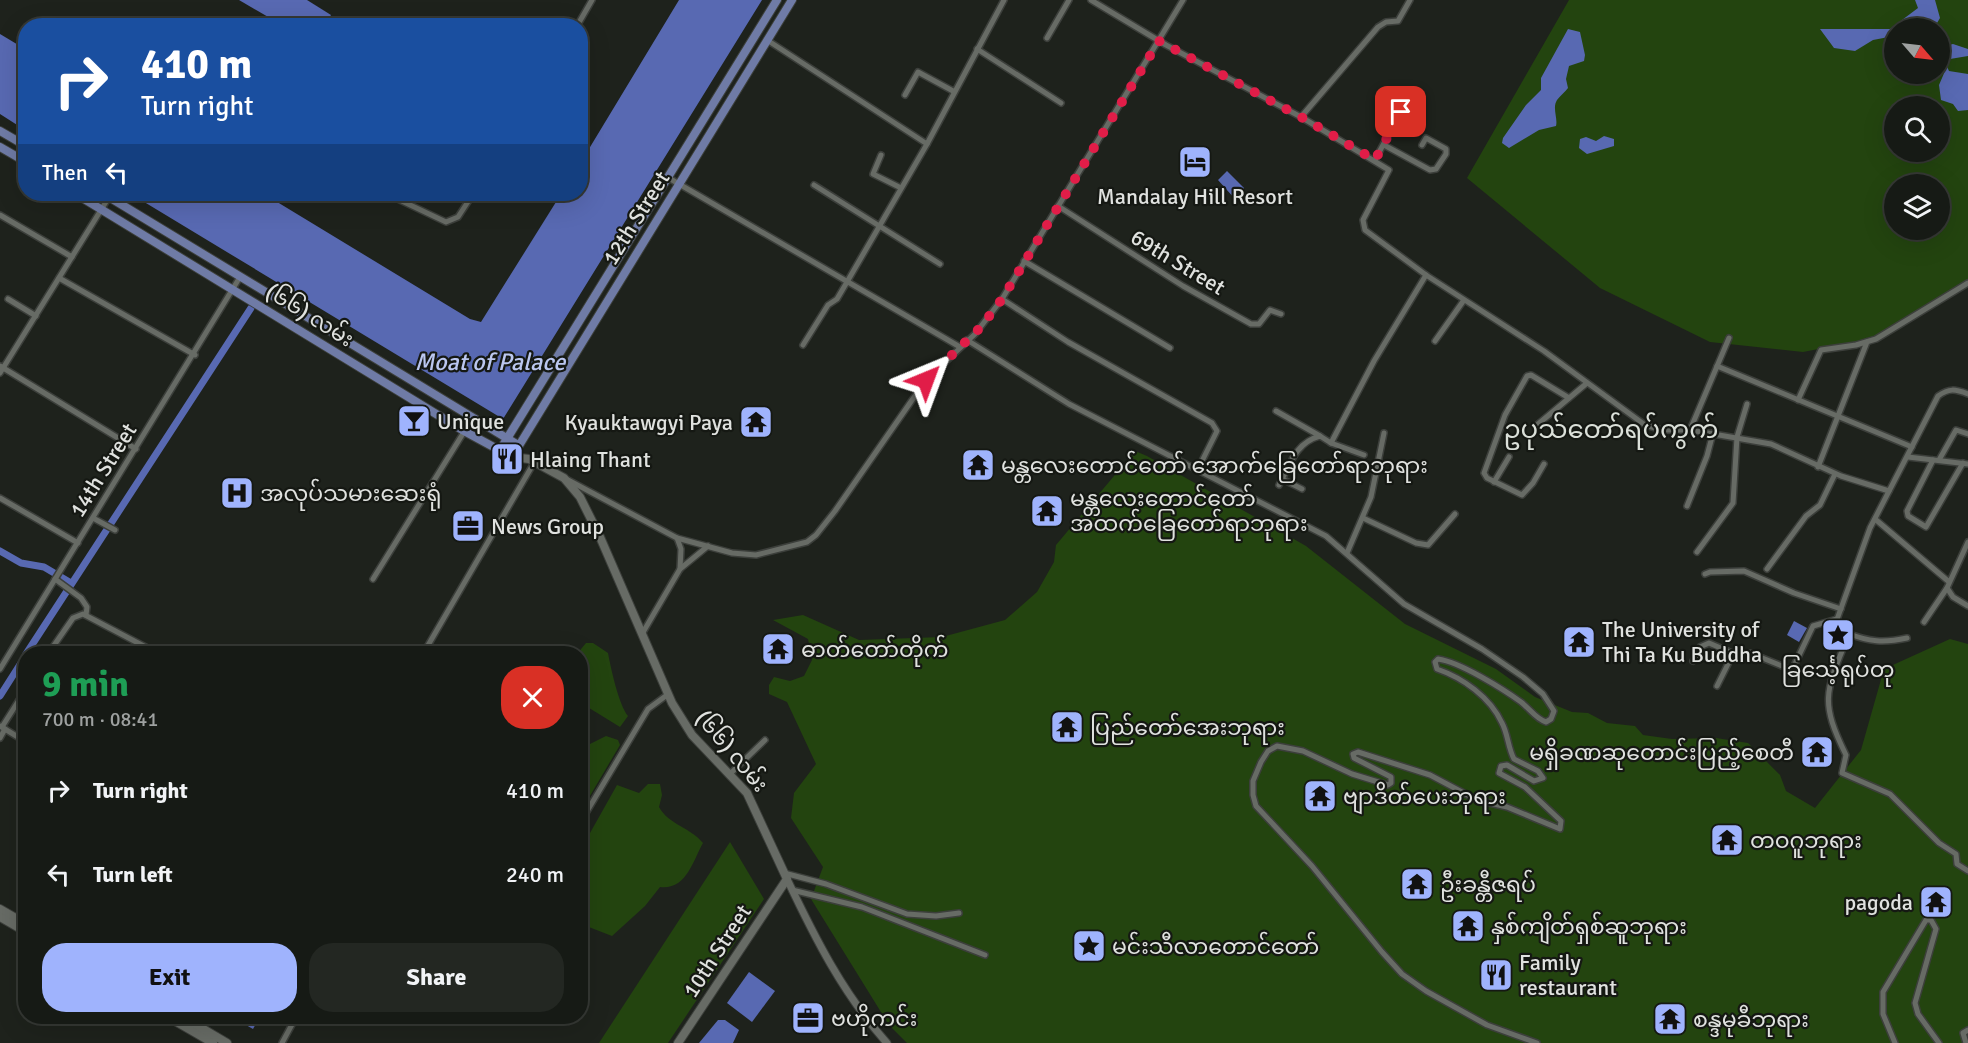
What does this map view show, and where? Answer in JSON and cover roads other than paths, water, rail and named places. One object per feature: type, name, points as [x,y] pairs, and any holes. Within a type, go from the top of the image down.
[{"type":"main road","name":"12th Street","points":[[500,450],[777,0]]},
{"type":"main road","name":"12th Street","points":[[512,457],[792,0]]},
{"type":"main road","points":[[0,131],[18,141]]},
{"type":"main road","points":[[0,147],[18,157]]},
{"type":"main road","name":"(၆၆) လမ်း","points":[[88,201],[465,431],[512,457],[532,460]]},
{"type":"main road","name":"(၆၆) လမ်း","points":[[116,201],[472,419],[507,438],[518,445],[532,460],[564,478],[590,515],[667,695],[692,735],[731,773],[751,799],[786,876]]},
{"type":"main road","name":"10th Street","points":[[678,1043],[786,876]]},
{"type":"main road","points":[[0,909],[18,919]]},
{"type":"main road","points":[[0,917],[18,928]]},
{"type":"main road","points":[[188,1024],[213,1043]]},
{"type":"main road","points":[[191,1024],[227,1043]]},
{"type":"street","points":[[582,18],[592,0]]},
{"type":"street","points":[[803,345],[828,305],[837,299],[847,282],[927,144],[953,91],[1004,0]]},
{"type":"street","points":[[1047,38],[1069,0]]},
{"type":"street","points":[[1090,0],[1159,41],[1301,117],[1389,170],[1366,214],[1363,225],[1365,230],[1426,275],[1587,382],[1645,425],[1662,430],[1690,430],[1771,444],[1835,474],[1889,491]]},
{"type":"street","points":[[564,478],[677,538],[746,556],[811,539],[835,511],[926,380],[968,340],[1002,299],[1183,0]]},
{"type":"street","points":[[1301,117],[1378,27],[1386,22],[1398,21],[1410,0]]},
{"type":"street","points":[[767,40],[927,144]]},
{"type":"street","points":[[977,49],[1061,103]]},
{"type":"street","points":[[905,94],[918,72],[953,91]]},
{"type":"street","points":[[1375,160],[1399,115],[1404,111]]},
{"type":"street","points":[[1384,145],[1430,170],[1436,169],[1446,154],[1446,149],[1426,138],[1422,145]]},
{"type":"street","points":[[880,155],[873,174],[901,188]]},
{"type":"street","points":[[667,177],[960,347]]},
{"type":"street","points":[[814,186],[940,264]]},
{"type":"street","points":[[104,201],[36,316],[1,369],[136,449]]},
{"type":"street","points":[[402,201],[446,222],[458,217],[468,201]]},
{"type":"street","name":"69th Street","points":[[1058,206],[1183,286],[1251,324],[1259,324],[1270,310],[1281,314]]},
{"type":"street","points":[[0,215],[72,256]]},
{"type":"street","points":[[1024,261],[1170,348]]},
{"type":"street","points":[[1331,442],[1374,361],[1426,275]]},
{"type":"street","name":"14th Street","points":[[0,669],[195,355],[240,277]]},
{"type":"street","points":[[59,278],[195,355]]},
{"type":"street","points":[[1798,400],[1819,351],[1867,342],[1968,283]]},
{"type":"street","points":[[9,298],[36,316]]},
{"type":"street","points":[[1002,299],[1068,342],[1212,423],[1217,432],[1198,469]]},
{"type":"street","points":[[1435,341],[1464,300]]},
{"type":"street","points":[[1690,430],[1729,338]]},
{"type":"street","points":[[968,340],[1069,404],[1326,536],[1404,604],[1482,648],[1544,694],[1554,711],[1551,719],[1544,722],[1515,698],[1472,673],[1444,660],[1438,659],[1435,663],[1437,669],[1466,682],[1493,709],[1502,721],[1514,759],[1538,771],[1544,778],[1534,781],[1507,765],[1501,766],[1498,773],[1525,787],[1561,821],[1560,829],[1507,807],[1471,797],[1423,773],[1358,752],[1353,754],[1354,758],[1391,777],[1391,783],[1352,774],[1303,752],[1277,746],[1268,751],[1261,762],[1253,788],[1253,795],[1260,813],[1312,866],[1402,974],[1481,1022],[1537,1043]]},
{"type":"street","points":[[1818,467],[1867,342]]},
{"type":"street","points":[[1717,366],[1837,418],[1912,447]]},
{"type":"street","points":[[1544,464],[1533,483],[1522,495],[1494,482],[1484,473],[1505,415],[1524,379],[1531,375],[1569,398]]},
{"type":"street","points":[[1537,426],[1587,382]]},
{"type":"street","points":[[1831,636],[1875,519],[1938,396],[1947,390],[1955,389],[1968,394]]},
{"type":"street","points":[[1697,552],[1733,503],[1737,437],[1747,404]]},
{"type":"street","points":[[1276,411],[1331,442],[1364,455]]},
{"type":"street","points":[[373,579],[472,419]]},
{"type":"street","points":[[1968,434],[1959,429],[1953,432],[1907,514],[1926,527],[1966,464],[1968,457]]},
{"type":"street","points":[[1347,553],[1371,497],[1384,433]]},
{"type":"street","points":[[1688,506],[1713,433]]},
{"type":"street","points":[[1302,489],[1281,482],[1301,445],[1320,436]]},
{"type":"street","points":[[1494,482],[1509,457]]},
{"type":"street","points":[[1908,457],[1966,464]]},
{"type":"street","points":[[427,646],[532,460]]},
{"type":"street","points":[[1767,569],[1806,516],[1821,505],[1835,474]]},
{"type":"street","points":[[0,498],[78,543]]},
{"type":"street","points":[[1363,518],[1416,543],[1428,545],[1455,514]]},
{"type":"street","points":[[93,518],[114,529]]},
{"type":"street","points":[[1875,519],[1948,584],[1953,597],[1968,606]]},
{"type":"street","points":[[677,538],[681,549],[680,569]]},
{"type":"street","points":[[1924,622],[1948,584],[1968,542]]},
{"type":"street","points":[[642,634],[680,569],[708,546]]},
{"type":"street","points":[[1705,574],[1744,571],[1794,593],[1841,609]]},
{"type":"street","points":[[56,578],[86,604],[86,615]]},
{"type":"street","points":[[54,646],[73,618],[79,614],[86,615],[144,646]]},
{"type":"street","points":[[1836,619],[1847,633],[1866,641],[1880,642],[1907,638]]},
{"type":"street","points":[[1693,661],[1700,647],[1709,643],[1740,656],[1750,653],[1792,670],[1813,626],[1836,619]]},
{"type":"street","points":[[1847,633],[1828,693],[1832,727],[1846,754],[1842,773],[1890,794],[1940,843],[1956,854],[1957,864],[1968,871]]},
{"type":"street","points":[[1717,686],[1733,654]]},
{"type":"street","points":[[588,810],[648,709],[667,695]]},
{"type":"street","points":[[0,738],[2,728],[18,702]]},
{"type":"street","points":[[2,728],[18,737]]},
{"type":"street","points":[[731,773],[765,740]]},
{"type":"street","points":[[786,876],[826,884],[907,914],[936,916],[959,913]]},
{"type":"street","name":"(၆၆) လမ်း","points":[[786,876],[843,987],[855,1006],[887,1043]]},
{"type":"street","points":[[792,890],[862,907],[985,955]]},
{"type":"street","points":[[1895,1043],[1883,1014],[1883,992],[1926,920],[1935,924],[1936,929],[1914,1003],[1918,1014],[1939,1043]]},
{"type":"street","points":[[282,1043],[292,1024]]},
{"type":"street","points":[[1966,1043],[1963,1033],[1968,1030]]},
{"type":"water","points":[[239,0],[307,0],[331,15],[329,18],[270,18]]},
{"type":"water","name":"Moat of Palace","points":[[679,0],[762,0],[503,419],[143,201],[276,201],[470,319],[481,322],[557,201],[588,201],[588,150]]},
{"type":"water","points":[[1915,0],[1935,0],[1940,18],[1905,18],[1918,8]]},
{"type":"water","points":[[1568,29],[1580,32],[1585,55],[1584,61],[1569,66],[1566,79],[1568,88],[1556,103],[1556,126],[1539,130],[1509,148],[1502,143],[1503,138],[1526,105],[1541,90],[1541,78]]},
{"type":"water","points":[[1820,29],[1884,29],[1884,38],[1873,40],[1855,51],[1834,48]]},
{"type":"water","points":[[0,34],[18,45],[18,126],[0,114]]},
{"type":"water","points":[[1950,45],[1968,49],[1968,56],[1950,59]]},
{"type":"water","points":[[1950,71],[1968,74],[1968,110],[1958,111],[1950,103],[1950,96],[1940,96],[1939,85],[1950,84]]},
{"type":"water","points":[[1604,136],[1614,139],[1614,146],[1587,154],[1579,148],[1580,139],[1586,137],[1596,141]]},
{"type":"water","points":[[1227,171],[1244,188],[1244,192],[1238,192],[1235,199],[1218,180]]},
{"type":"water","points":[[1794,621],[1807,628],[1799,642],[1787,635]]},
{"type":"water","points":[[749,972],[775,991],[752,1022],[727,1003]]},
{"type":"water","points":[[718,1020],[725,1020],[739,1030],[733,1043],[699,1043]]},
{"type":"water","points":[[244,1024],[256,1024],[253,1029]]},
{"type":"waterway","points":[[31,646],[251,308]]},
{"type":"waterway","points":[[0,551],[21,563],[44,567],[71,583]]},
{"type":"waterway","points":[[0,696],[18,668]]},
{"type":"place","name":"Mandalay Hill Resort","points":[[1195,162]]},
{"type":"place","name":"Unique","points":[[414,421]]},
{"type":"place","name":"Kyauktawgyi Paya","points":[[756,422]]},
{"type":"place","name":"Hlaing Thant","points":[[507,459]]},
{"type":"place","name":"မန္တ‌လေးတောင်တော် အောက်ခြေတော်ရာဘုရား‌","points":[[978,465]]},
{"type":"place","name":"အလုပ်သမားဆေးရုံ","points":[[237,493]]},
{"type":"place","name":"မန္တ‌လေးတောင်တော် အထက်ခြေတော်ရာဘုရား‌","points":[[1047,511]]},
{"type":"place","name":"News Group","points":[[468,526]]},
{"type":"place","name":"ခြင်္သေ့ရုပ်တု","points":[[1838,635]]},
{"type":"place","name":"The University of Thi Ta Ku Buddha","points":[[1579,642]]},
{"type":"place","name":"ဓာတ်တော်တိုက်","points":[[778,649]]},
{"type":"place","name":"ပြည်တော်အေးဘုရား","points":[[1067,727]]},
{"type":"place","name":"မရှိခဏဆုတောင်းပြည့်စေတီ","points":[[1817,752]]},
{"type":"place","name":"ဗျာဒိတ်ပေးဘုရား","points":[[1320,796]]},
{"type":"place","name":"တဝဂူဘုရား","points":[[1727,840]]},
{"type":"place","name":"ဦးခန္တီဇရပ်","points":[[1417,884]]},
{"type":"place","name":"pagoda","points":[[1936,902]]},
{"type":"place","name":"နှစ်ကျိတ်ရှစ်ဆူဘုရား","points":[[1468,926]]},
{"type":"place","name":"မင်းသီလာတောင်တော်","points":[[1089,946]]},
{"type":"place","name":"Family restaurant","points":[[1496,975]]},
{"type":"place","name":"ဗဟိုကင်း","points":[[808,1018]]},
{"type":"place","name":"စန္ဒမုခီဘုရား","points":[[1670,1019]]},
{"type":"district","name":"ဥပုသ်တော်ရပ်ကွက်","points":[[1611,430]]}]
